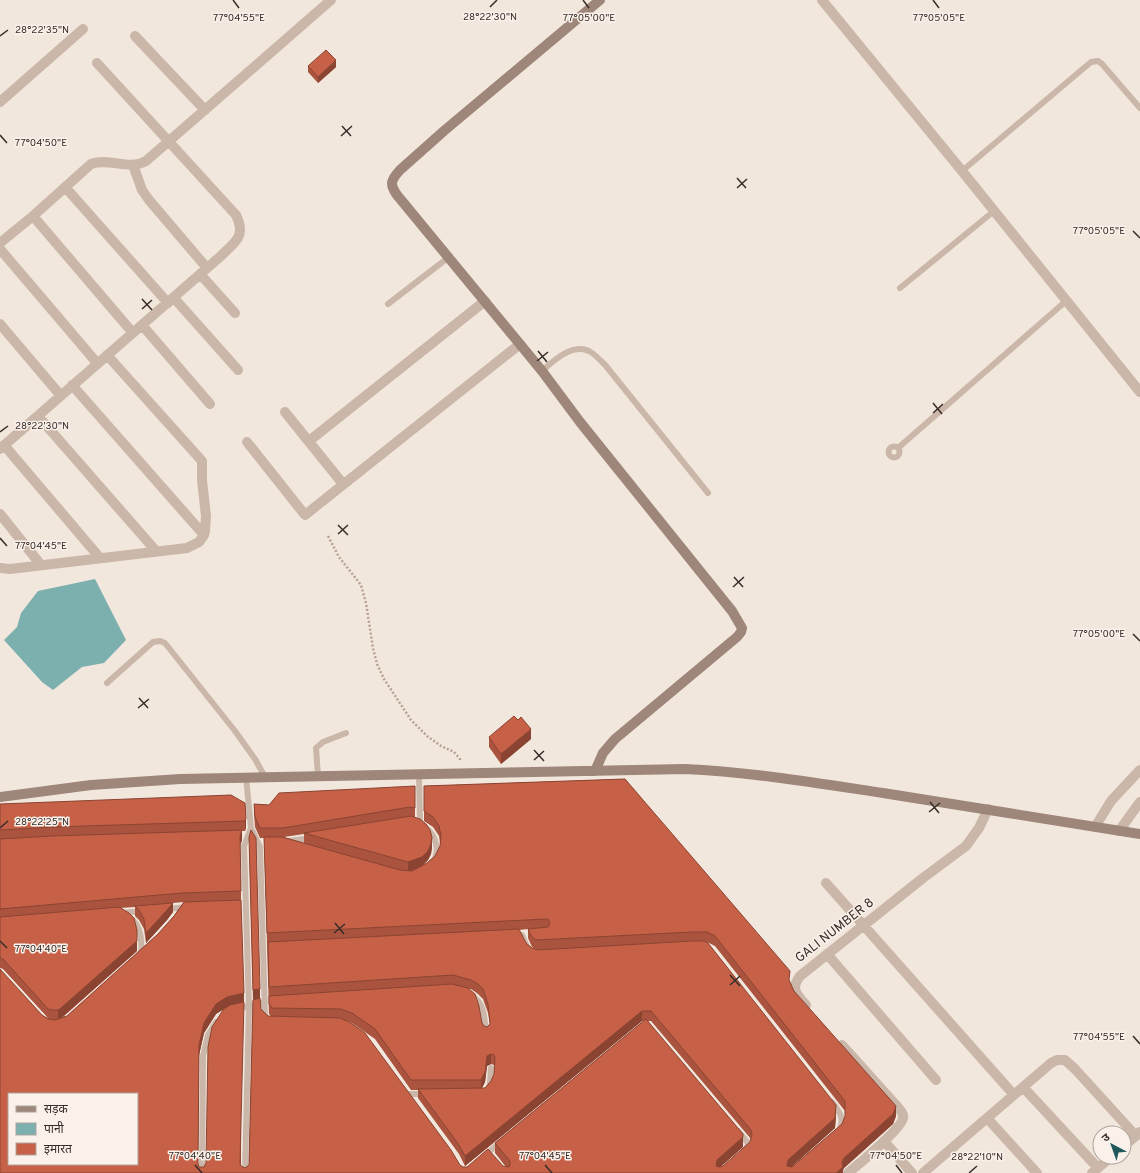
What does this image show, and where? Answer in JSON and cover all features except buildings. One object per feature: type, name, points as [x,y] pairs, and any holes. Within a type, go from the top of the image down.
[{"type":"street","points":[[0,243],[33,216],[91,164],[98,161],[134,165],[146,161],[331,0]]},
{"type":"street","points":[[595,771],[603,753],[615,739],[730,643],[741,632],[742,628],[732,611],[580,422],[542,371],[392,188],[391,183],[393,177],[445,130],[600,0]]},
{"type":"street","points":[[822,0],[1140,392]]},
{"type":"street","points":[[0,102],[83,29]]},
{"type":"street","points":[[135,36],[205,110]]},
{"type":"street","points":[[98,63],[236,216],[241,227],[236,241],[204,271],[2,447],[100,558]]},
{"type":"street","points":[[134,165],[142,190],[235,313]]},
{"type":"street","points":[[66,187],[238,370]]},
{"type":"street","points":[[33,216],[133,333]]},
{"type":"street","points":[[0,249],[97,363]]},
{"type":"street","points":[[309,441],[485,301]]},
{"type":"street","points":[[0,324],[61,396]]},
{"type":"street","points":[[142,325],[210,404]]},
{"type":"street","points":[[246,442],[305,515],[520,344]]},
{"type":"street","points":[[0,568],[41,565],[187,548],[199,542],[204,535],[206,516],[202,480],[202,461],[107,355]]},
{"type":"street","points":[[72,385],[204,535]]},
{"type":"street","points":[[285,412],[343,484]]},
{"type":"street","points":[[38,416],[156,551]]},
{"type":"street","points":[[0,514],[41,565]]},
{"type":"street","points":[[0,797],[134,781],[246,777],[419,775],[678,769],[719,771],[846,787],[1140,834]]},
{"type":"street","points":[[1095,827],[1111,802],[1140,770]]},
{"type":"street","points":[[1119,831],[1140,802]]},
{"type":"street","name":"GALI NUMBER 8","points":[[811,1011],[796,992],[794,987],[795,982],[800,976],[923,878],[966,846],[979,828],[988,810]]},
{"type":"street","points":[[826,883],[1014,1095]]},
{"type":"street","points":[[827,954],[936,1080]]},
{"type":"street","points":[[834,1036],[902,1113],[903,1118],[902,1123],[848,1173]]},
{"type":"street","points":[[924,1173],[1023,1087],[1057,1060],[1065,1060],[1075,1069],[1138,1134]]},
{"type":"street","points":[[1023,1087],[1095,1171]]},
{"type":"street","points":[[987,1118],[1037,1173]]},
{"type":"street","points":[[884,1141],[912,1173]]},
{"type":"lane","points":[[962,171],[1091,62],[1098,61],[1102,64],[1140,108]]},
{"type":"lane","points":[[900,288],[994,211]]},
{"type":"lane","points":[[388,304],[449,257]]},
{"type":"lane","points":[[898,448],[1066,301]]},
{"type":"lane","points":[[542,371],[559,355],[577,350],[588,350],[606,366],[708,493]]},
{"type":"lane","points":[[107,682],[153,642],[160,641],[165,643],[235,731],[265,777]]},
{"type":"lane","points":[[318,776],[316,748],[323,742],[346,733]]},
{"type":"lane","points":[[419,775],[420,823]]},
{"type":"lane","points":[[245,1173],[249,1006],[244,846],[251,828],[246,777]]},
{"type":"lane","points":[[411,821],[420,823],[430,830],[435,839],[437,850],[434,861],[428,866]]},
{"type":"lane","points":[[251,828],[261,842],[265,1016],[270,1022]]},
{"type":"lane","points":[[240,835],[248,835]]},
{"type":"lane","points":[[298,846],[283,842],[321,836]]},
{"type":"lane","points":[[239,905],[246,905]]},
{"type":"lane","points":[[159,909],[180,910],[196,907]]},
{"type":"lane","points":[[111,913],[151,910]]},
{"type":"lane","points":[[119,913],[132,919],[136,925],[141,939],[141,953]]},
{"type":"lane","points":[[514,935],[530,934]]},
{"type":"lane","points":[[522,935],[526,946],[530,951]]},
{"type":"lane","points":[[135,958],[150,945]]},
{"type":"lane","points":[[263,948],[271,947]]},
{"type":"lane","points":[[463,991],[475,997],[480,1002],[483,1009],[486,1032]]},
{"type":"lane","points":[[228,1011],[272,1001]]},
{"type":"lane","points":[[202,1173],[202,1056],[208,1035],[220,1017]]},
{"type":"lane","points":[[484,1094],[488,1090],[490,1084],[490,1068]]},
{"type":"lane","points":[[403,1088],[413,1102]]},
{"type":"lane","points":[[408,1094],[432,1094]]},
{"type":"lane","points":[[826,1094],[841,1113],[842,1119],[839,1131],[833,1136]]},
{"type":"lane","points":[[734,1126],[748,1143],[747,1149],[741,1154]]},
{"type":"lane","points":[[478,1161],[491,1155],[506,1138]]},
{"type":"path","points":[[328,536],[339,557],[361,586],[366,603],[373,648],[377,664],[384,679],[411,720],[427,736],[441,746],[454,752],[460,758],[461,767],[465,774]]},
{"type":"water","points":[[95,579],[126,640],[104,663],[82,667],[53,690],[42,682],[4,640],[17,627],[21,613],[38,591]]}]
